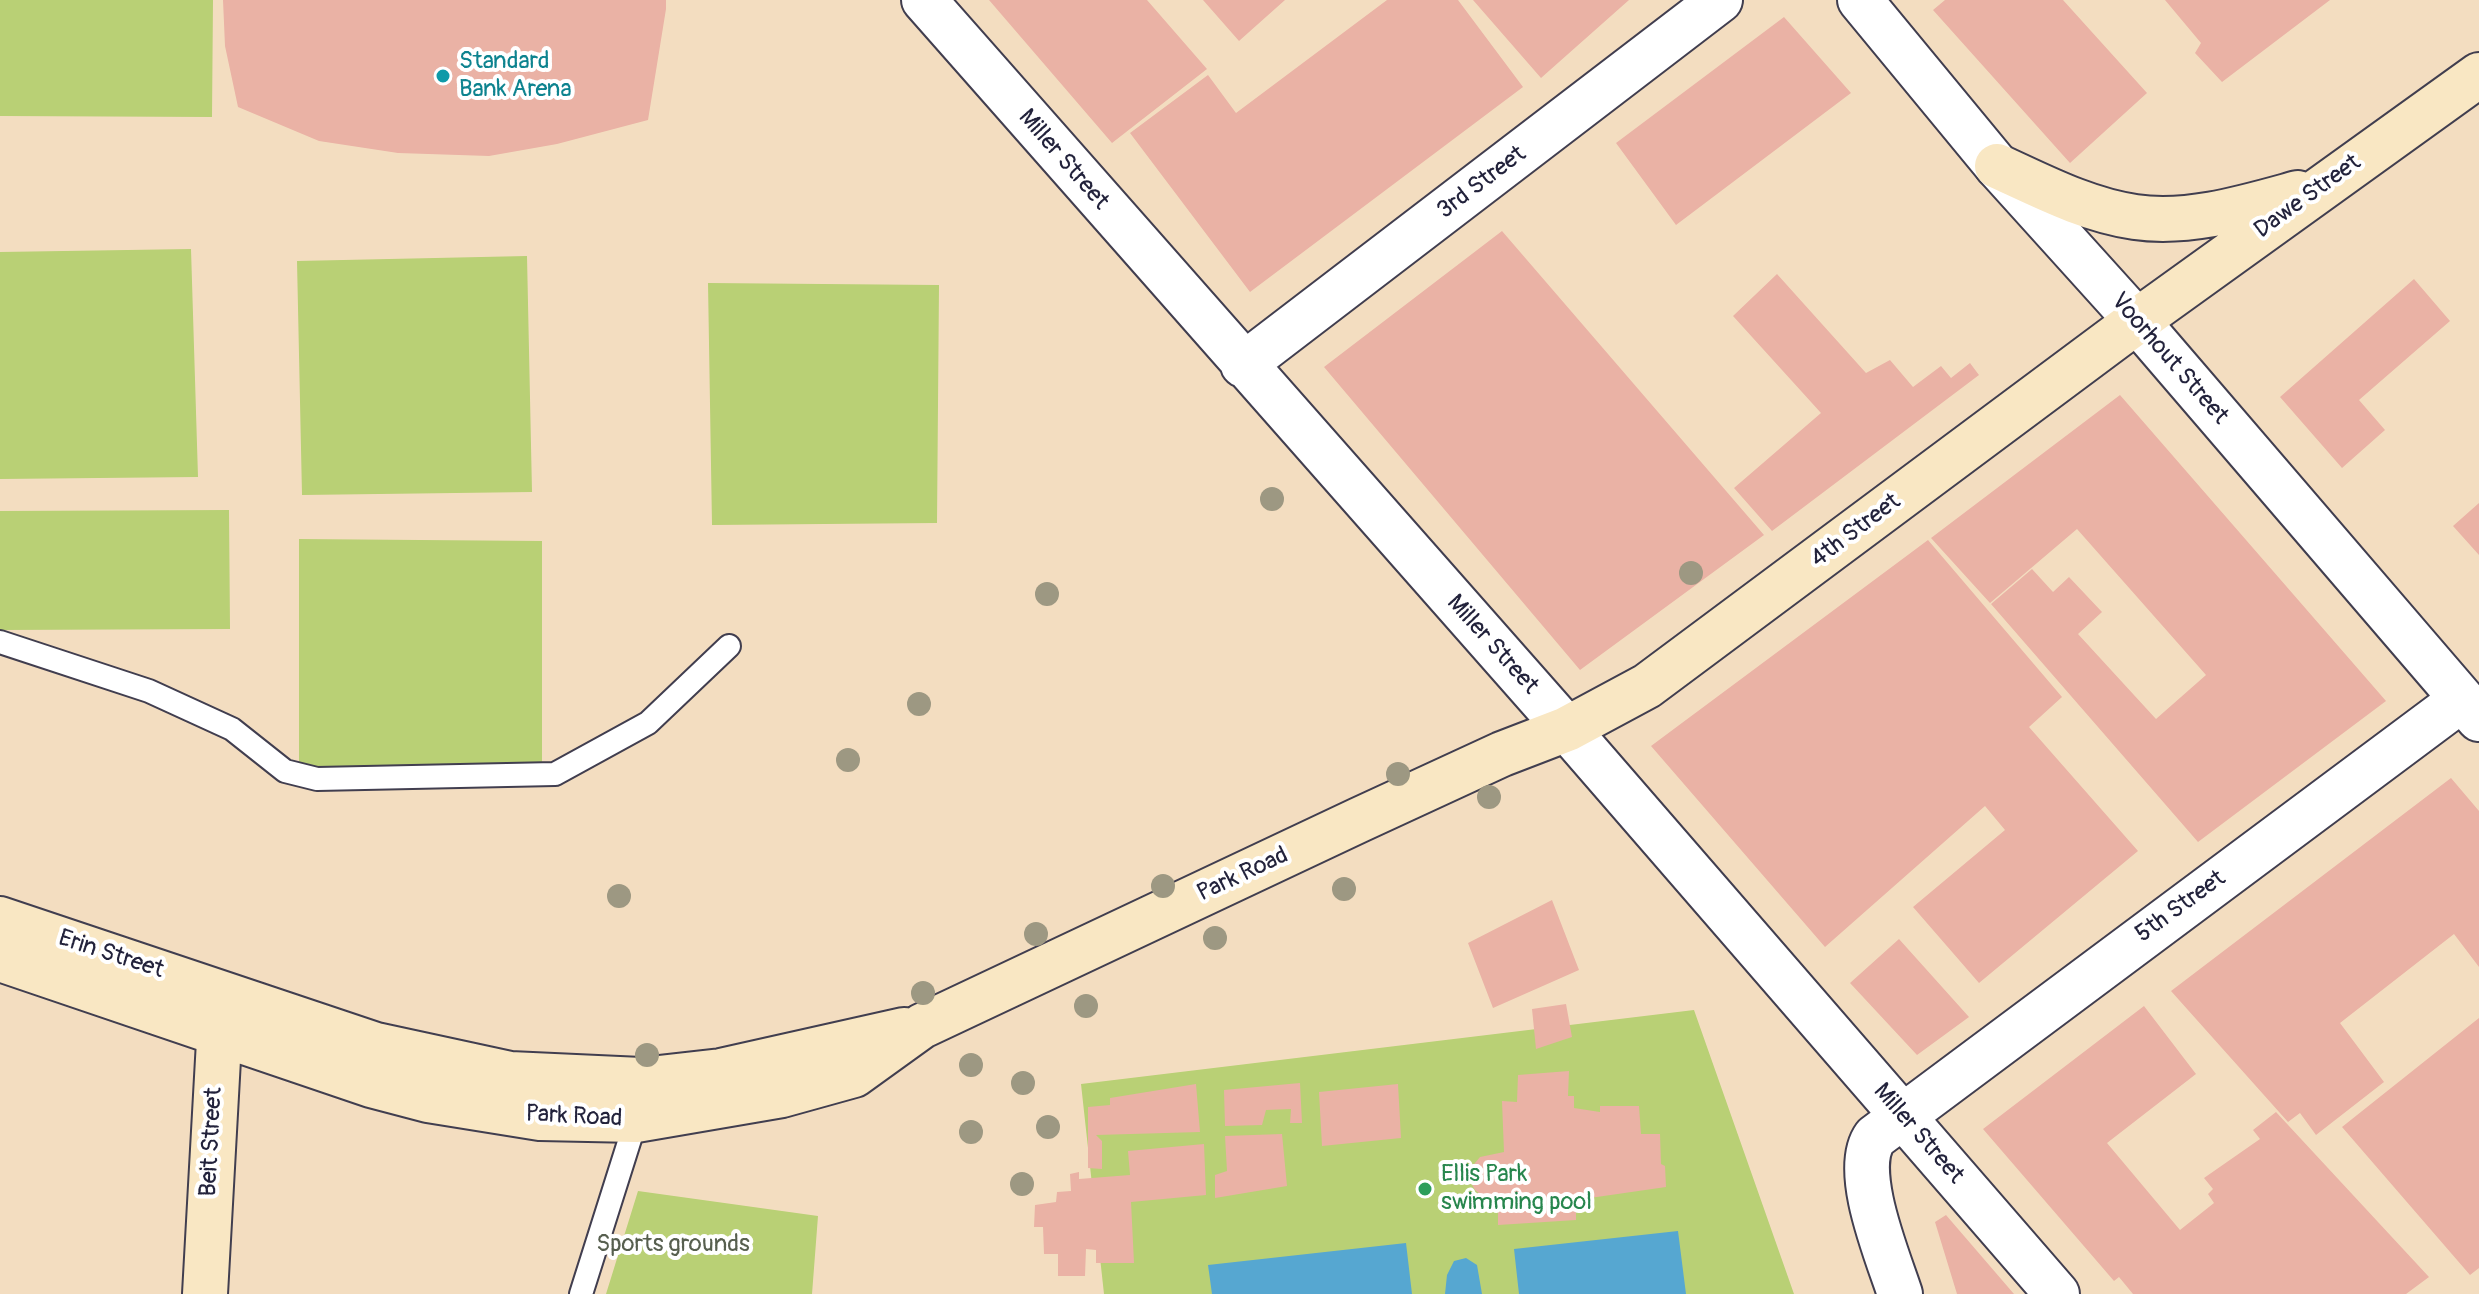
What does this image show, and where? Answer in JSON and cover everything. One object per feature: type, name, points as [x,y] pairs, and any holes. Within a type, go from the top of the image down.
[{"type":"street","name":"Miller Street","points":[[924,0],[1567,729],[2057,1294]]},
{"type":"street","name":"3rd Street","points":[[1243,365],[1720,0]]},
{"type":"street","name":"Voorhout Street","points":[[1861,0],[1997,166],[2137,321],[2470,710]]},
{"type":"street","name":"Dawe Street","points":[[2137,321],[2479,75]]},
{"type":"street","points":[[1997,166],[2067,199],[2135,217],[2183,217],[2240,209],[2324,185]]},
{"type":"street","name":"4th Street","points":[[1567,729],[1647,686],[2137,321]]},
{"type":"street","name":"5th Street","points":[[1900,1294],[1873,1204],[1867,1163],[1869,1145],[1901,1114],[2470,710]]},
{"type":"street","name":"Park Road","points":[[220,1012],[299,1063],[428,1100],[540,1118],[636,1120],[723,1107],[854,1075],[922,1026],[1502,754],[1567,729]]},
{"type":"street","name":"Erin Street","points":[[0,919],[220,1012]]},
{"type":"street","name":"Erin Street","points":[[0,959],[220,1012]]},
{"type":"street","name":"Park Road","points":[[220,1012],[510,1074],[572,1080],[641,1080],[721,1071],[922,1026]]},
{"type":"street","name":"Beit Street","points":[[205,1294],[220,1012]]},
{"type":"lane","points":[[0,642],[149,691],[232,729],[285,771],[317,779],[555,774],[648,723],[729,646]]},
{"type":"lane","points":[[581,1294],[636,1120]]},
{"type":"green space","points":[[0,0],[213,0],[212,117],[0,116]]},
{"type":"green space","points":[[191,249],[198,477],[0,479],[0,252]]},
{"type":"green space","points":[[527,256],[532,492],[302,495],[297,261]]},
{"type":"green space","points":[[708,283],[939,285],[937,523],[712,525]]},
{"type":"green space","points":[[229,510],[230,629],[0,630],[0,511]]},
{"type":"green space","points":[[299,539],[542,541],[542,770],[299,768]]},
{"type":"green space","name":"Ellis Park swimming pool","points":[[1694,1010],[1794,1294],[1104,1294],[1081,1084]]},
{"type":"green space","name":"Sports grounds","points":[[638,1191],[818,1216],[812,1294],[606,1294]]},
{"type":"water","points":[[1678,1231],[1686,1294],[1519,1294],[1514,1249]]},
{"type":"water","points":[[1406,1243],[1412,1294],[1212,1294],[1208,1265]]},
{"type":"water","points":[[1466,1258],[1477,1265],[1482,1294],[1445,1294],[1447,1275],[1454,1261]]},
{"type":"building","name":"Standard Bank Arena","points":[[223,0],[666,0],[666,9],[648,120],[557,144],[489,156],[398,153],[319,141],[238,107],[225,46]]},
{"type":"building","points":[[989,0],[1147,0],[1207,69],[1112,143]]},
{"type":"building","points":[[1203,0],[1285,0],[1239,41]]},
{"type":"building","points":[[1387,0],[1458,0],[1523,87],[1250,292],[1130,133],[1208,75],[1236,113]]},
{"type":"building","points":[[1473,0],[1629,0],[1541,78]]},
{"type":"building","points":[[1945,0],[2063,0],[2147,93],[2070,163],[1933,10]]},
{"type":"building","points":[[2165,0],[2330,0],[2222,82],[2195,53],[2201,43]]},
{"type":"building","points":[[1784,17],[1851,93],[1676,225],[1616,143]]},
{"type":"building","points":[[1502,231],[1764,535],[1580,670],[1324,367]]},
{"type":"building","points":[[1777,274],[1866,373],[1890,360],[1913,387],[1941,366],[1951,378],[1970,363],[1979,375],[1772,531],[1734,488],[1821,413],[1733,316]]},
{"type":"building","points":[[2414,279],[2450,321],[2359,400],[2385,430],[2342,468],[2280,397]]},
{"type":"building","points":[[2120,395],[2386,701],[2198,842],[1991,604],[2032,569],[2053,592],[2069,577],[2102,612],[2078,634],[2156,719],[2206,675],[2077,529],[1990,603],[1931,538]]},
{"type":"building","points":[[2479,503],[2479,555],[2453,526]]},
{"type":"building","points":[[1928,540],[2062,697],[2029,727],[2138,851],[1979,983],[1913,907],[2005,830],[1985,806],[1825,947],[1651,746]]},
{"type":"building","points":[[2451,778],[2479,811],[2479,967],[2454,934],[2340,1023],[2384,1082],[2316,1135],[2300,1113],[2288,1122],[2171,991]]},
{"type":"building","points":[[1552,900],[1579,970],[1493,1008],[1468,943]]},
{"type":"building","points":[[1899,939],[1969,1017],[1917,1055],[1850,983]]},
{"type":"building","points":[[1566,1004],[1572,1037],[1536,1049],[1532,1009]]},
{"type":"building","points":[[2144,1006],[2196,1074],[2107,1143],[2180,1230],[2214,1203],[2208,1194],[2213,1189],[2204,1178],[2260,1139],[2253,1130],[2276,1112],[2429,1277],[2406,1294],[2133,1294],[2119,1277],[2114,1281],[1983,1129]]},
{"type":"building","points":[[2479,1018],[2479,1268],[2470,1275],[2342,1127]]},
{"type":"building","points":[[1569,1071],[1568,1096],[1574,1096],[1574,1108],[1600,1112],[1600,1106],[1639,1106],[1641,1134],[1660,1134],[1666,1187],[1576,1200],[1576,1220],[1498,1225],[1498,1198],[1485,1198],[1475,1190],[1470,1181],[1470,1169],[1480,1157],[1504,1152],[1502,1101],[1517,1102],[1518,1075]]},
{"type":"building","points":[[1300,1083],[1302,1123],[1290,1123],[1291,1109],[1266,1110],[1262,1125],[1225,1126],[1224,1090]]},
{"type":"building","points":[[1196,1084],[1200,1132],[1096,1135],[1102,1141],[1102,1169],[1088,1168],[1088,1107],[1110,1105],[1110,1098]]},
{"type":"building","points":[[1398,1084],[1401,1138],[1322,1146],[1319,1092]]},
{"type":"building","points":[[1282,1134],[1287,1186],[1215,1198],[1215,1175],[1227,1171],[1225,1136]]},
{"type":"building","points":[[1204,1144],[1206,1195],[1131,1202],[1134,1263],[1096,1263],[1096,1250],[1086,1249],[1085,1276],[1058,1276],[1058,1254],[1044,1254],[1043,1227],[1034,1227],[1035,1205],[1056,1202],[1057,1192],[1071,1191],[1070,1174],[1079,1172],[1079,1179],[1130,1175],[1128,1151]]},
{"type":"building","points":[[1946,1215],[2014,1294],[1957,1294],[1935,1222]]},
{"type":"place","name":"Standard Bank Arena","points":[[443,76]]},
{"type":"place","name":"Ellis Park swimming pool","points":[[1425,1189]]}]
